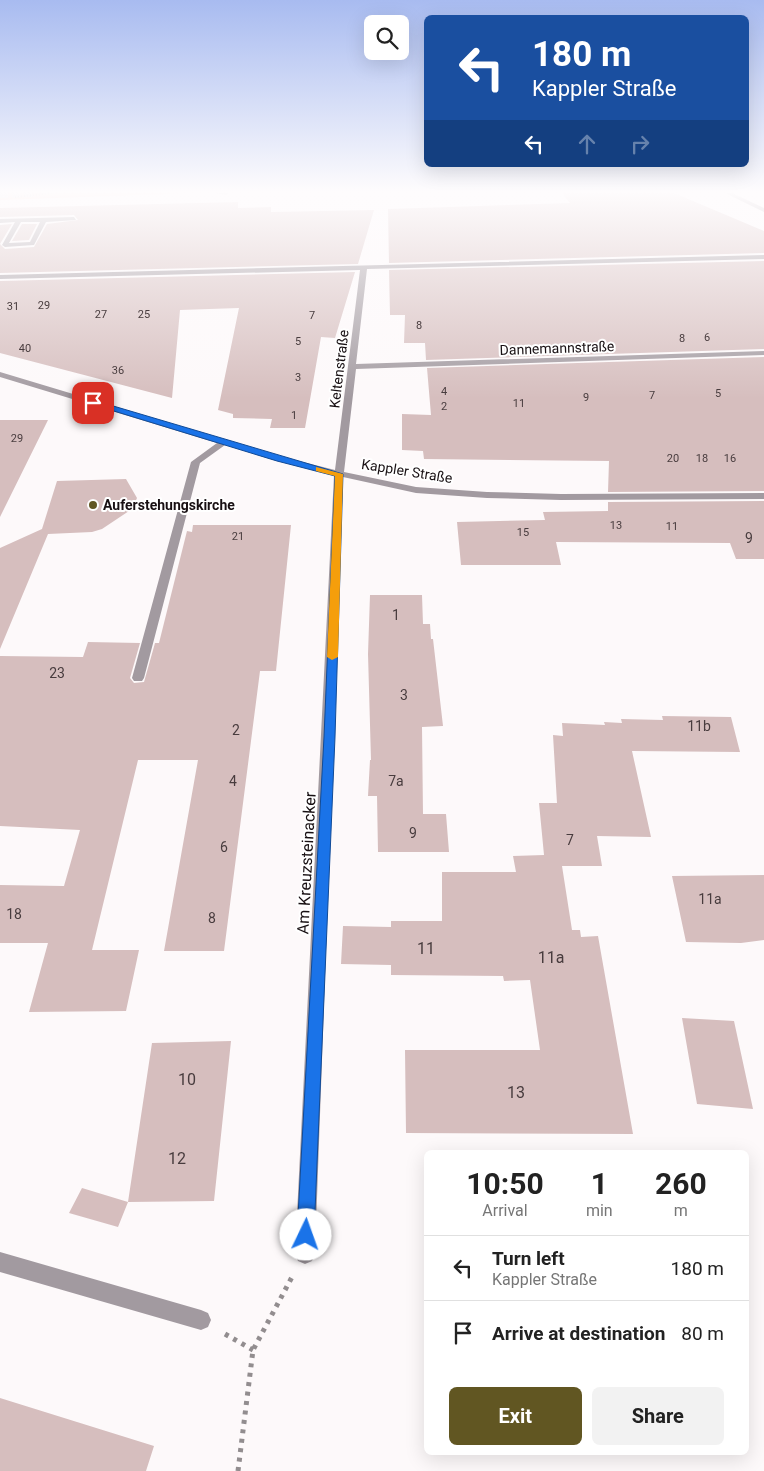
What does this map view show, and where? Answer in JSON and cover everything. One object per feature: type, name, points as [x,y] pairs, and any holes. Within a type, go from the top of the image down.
[{"type":"street","points":[[0,277],[578,262]]},
{"type":"street","name":"Keltenstraße","points":[[339,474],[364,267]]},
{"type":"street","name":"Dannemannstraße","points":[[351,368],[764,353]]},
{"type":"street","name":"Kappler Straße","points":[[0,374],[224,442],[339,474],[416,490],[487,495],[764,496]]},
{"type":"street","points":[[138,678],[196,462],[224,442]]},
{"type":"street","name":"Am Kreuzsteinacker","points":[[305,1254],[339,474]]},
{"type":"street","points":[[0,1262],[201,1320]]},
{"type":"path","points":[[238,1471],[253,1350],[305,1254]]},
{"type":"building","points":[[0,262],[359,262],[358,264],[0,273]]},
{"type":"building","points":[[389,262],[440,262],[389,263]]},
{"type":"building","points":[[764,262],[764,349],[426,360],[425,343],[404,343],[405,315],[390,315],[389,270]]},
{"type":"building","points":[[355,272],[335,338],[321,337],[305,428],[270,428],[272,419],[233,418],[233,414],[218,410],[239,308],[180,310],[172,398],[0,353],[0,281]]},
{"type":"building","points":[[764,357],[764,491],[608,492],[609,461],[424,459],[423,451],[402,450],[402,414],[431,415],[427,368]]},
{"type":"building","points":[[0,420],[48,420],[0,517]]},
{"type":"building","points":[[126,479],[137,498],[132,509],[102,529],[92,532],[48,534],[0,649],[0,548],[42,529],[57,481]]},
{"type":"building","points":[[764,501],[764,559],[736,559],[730,543],[556,542],[561,565],[461,565],[457,522],[545,520],[543,512],[608,511],[608,502]]},
{"type":"building","points":[[193,525],[291,525],[276,671],[260,671],[224,951],[164,951],[198,760],[138,760],[92,950],[139,950],[126,1011],[29,1012],[48,943],[0,943],[0,885],[64,886],[80,830],[0,826],[0,656],[83,657],[88,642],[140,643],[130,678],[134,683],[144,682],[155,643],[159,643],[187,531],[192,532]]},
{"type":"building","points":[[370,595],[422,595],[423,624],[430,624],[431,639],[433,639],[443,726],[422,727],[423,814],[446,814],[449,852],[378,852],[377,796],[368,796],[371,760],[368,654]]},
{"type":"building","points":[[662,716],[731,717],[740,752],[632,751],[651,837],[597,836],[602,866],[562,866],[572,930],[580,930],[581,937],[598,936],[633,1134],[406,1133],[405,1050],[540,1050],[530,980],[504,981],[503,976],[391,975],[391,965],[341,964],[343,926],[391,927],[391,921],[442,921],[442,872],[516,872],[513,856],[544,855],[539,803],[557,803],[553,735],[563,736],[562,723],[605,725],[604,722],[622,723],[621,719],[663,720]]},
{"type":"building","points":[[764,875],[764,940],[741,943],[686,942],[672,876]]},
{"type":"building","points":[[682,1018],[734,1021],[753,1109],[697,1104]]},
{"type":"building","points":[[231,1041],[214,1201],[128,1202],[152,1043]]},
{"type":"building","points":[[82,1188],[128,1202],[118,1227],[69,1213]]},
{"type":"building","points":[[0,1398],[154,1446],[146,1471],[0,1471]]},
{"type":"slow traffic","points":[[319,469],[339,474],[332,657]]},
{"type":"place","name":"Auferstehungskirche","points":[[93,505]]},
{"type":"route","points":[[93,403],[280,459],[339,474],[306,1235]]}]
